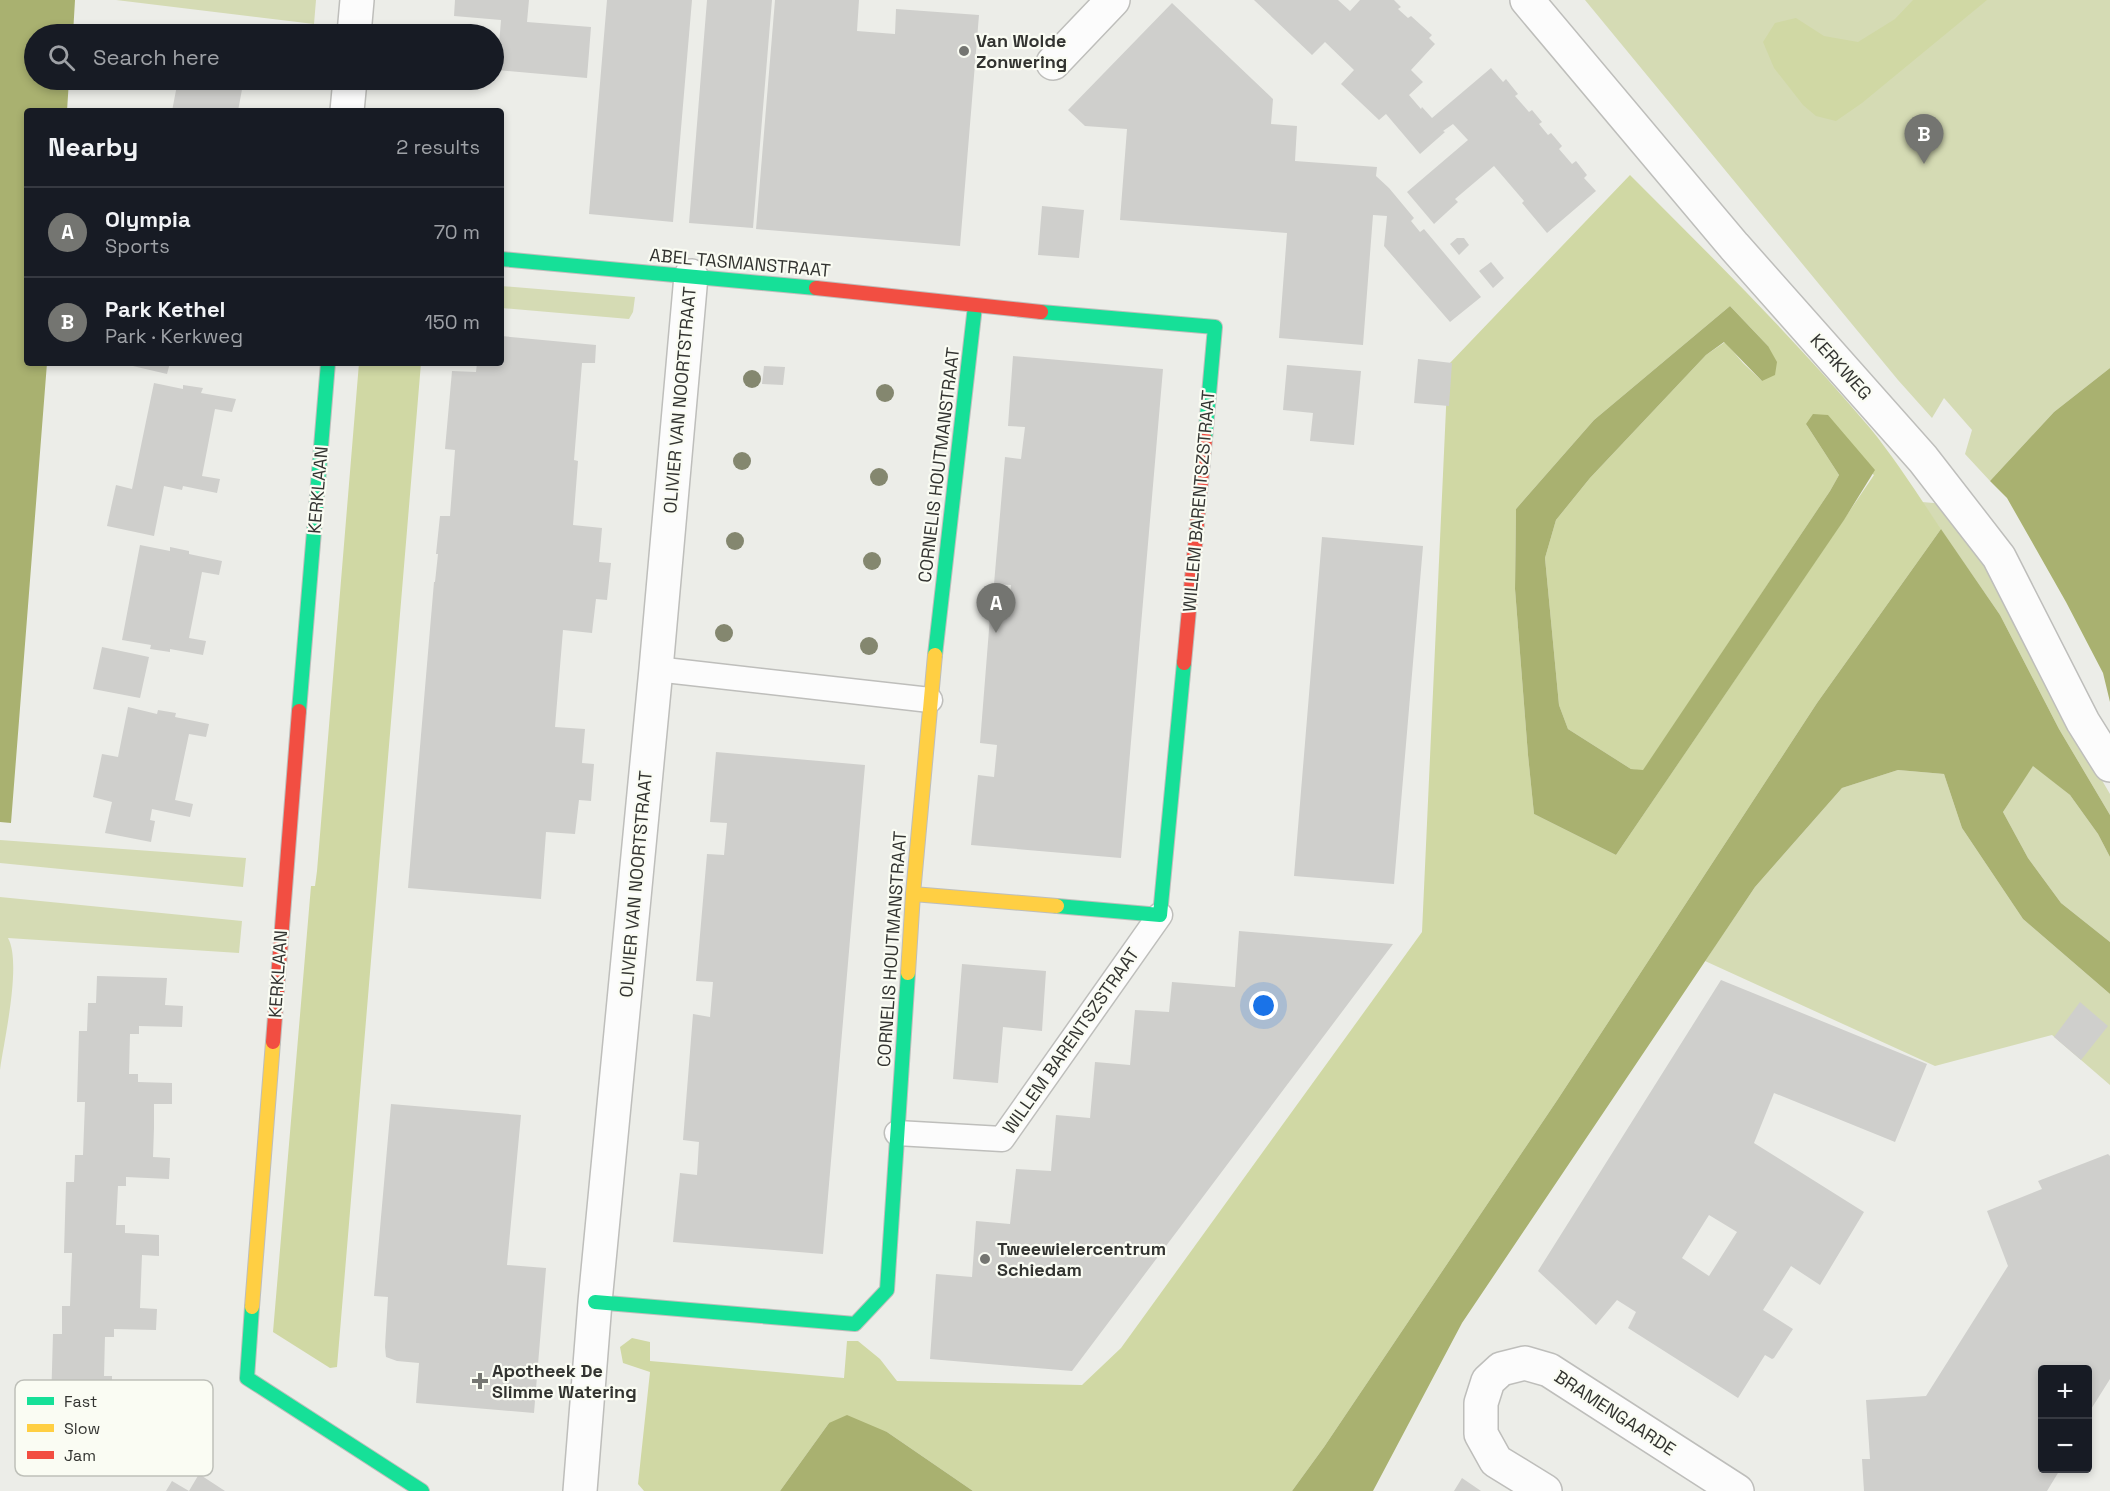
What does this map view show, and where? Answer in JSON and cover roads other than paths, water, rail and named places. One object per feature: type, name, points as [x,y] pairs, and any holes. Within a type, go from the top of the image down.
[{"type":"street","points":[[355,24],[357,0]]},
{"type":"street","points":[[1053,63],[1113,0]]},
{"type":"street","name":"KERKWEG","points":[[1527,0],[1734,246],[1923,459],[1999,557],[2083,722],[2110,765]]},
{"type":"street","points":[[347,108],[349,90]]},
{"type":"street","name":"ABEL TASMANSTRAAT","points":[[504,260],[691,276],[975,306]]},
{"type":"street","name":"OLIVIER VAN NOORTSTRAAT","points":[[580,1491],[595,1302],[691,276]]},
{"type":"street","name":"CORNELIS HOUTMANSTRAAT","points":[[595,1302],[855,1324],[887,1290],[913,894],[930,700],[975,306]]},
{"type":"street","name":"WILLEM BARENTSZSTRAAT","points":[[975,306],[1215,327],[1160,915]]},
{"type":"street","name":"KERKLAAN","points":[[328,366],[247,1378],[422,1491]]},
{"type":"street","points":[[913,894],[1160,915]]},
{"type":"street","name":"BRAMENGAARDE","points":[[1545,1491],[1496,1461],[1481,1434],[1481,1403],[1488,1381],[1501,1369],[1525,1362],[1550,1370],[1737,1491]]},
{"type":"lane","points":[[656,669],[930,700]]},
{"type":"lane","name":"WILLEM BARENTSZSTRAAT","points":[[897,1133],[1002,1139],[1160,915]]},
{"type":"place","name":"Van Wolde Zonwering","points":[[964,51]]},
{"type":"place","name":"Park Kethel","points":[[1924,164]]},
{"type":"place","name":"Olympia","points":[[996,633]]},
{"type":"place","name":"Tweewielercentrum Schiedam","points":[[985,1259]]},
{"type":"place","name":"Apotheek De Slimme Watering","points":[[480,1381]]}]
